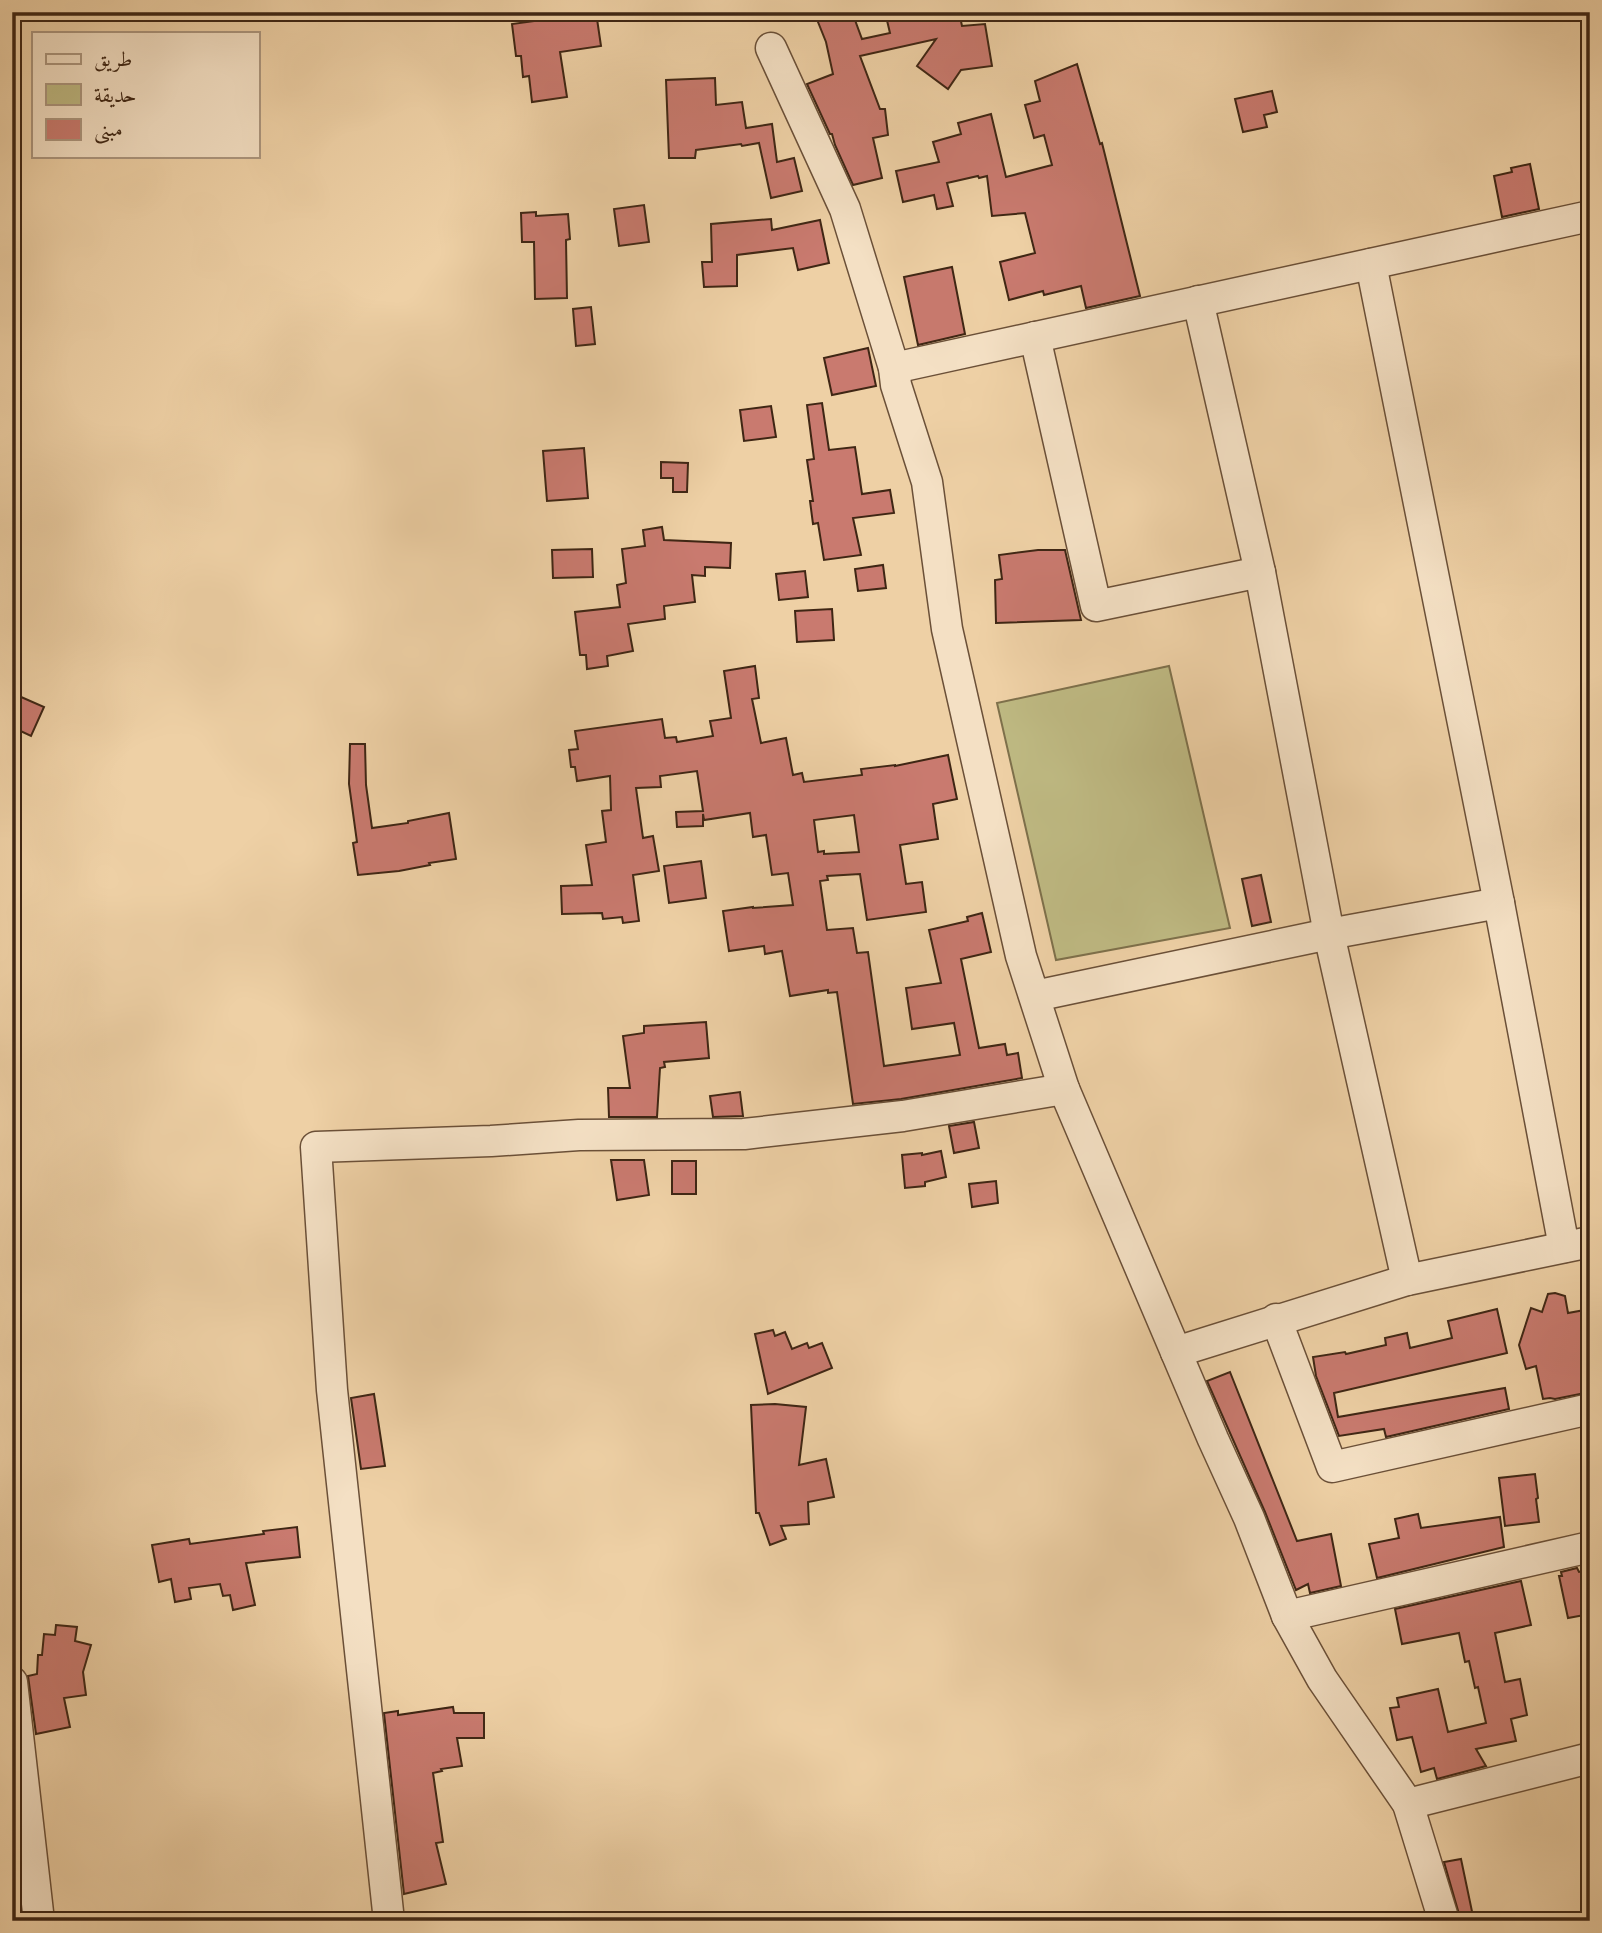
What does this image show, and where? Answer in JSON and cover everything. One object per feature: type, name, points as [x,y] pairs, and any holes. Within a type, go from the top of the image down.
[{"type":"street","points":[[771,48],[845,209],[927,482],[947,629],[1021,956],[1064,1089],[1249,1518],[1287,1616],[1322,1679],[1408,1804],[1444,1921]]},
{"type":"street","points":[[894,368],[1590,216]]},
{"type":"street","points":[[1176,1352],[1407,1280],[1577,1245],[1499,903],[1371,264]]},
{"type":"street","points":[[1198,301],[1260,572],[1329,934],[1407,1280]]},
{"type":"street","points":[[1035,337],[1096,606],[1260,572]]},
{"type":"street","points":[[1035,996],[1329,934],[1499,903]]},
{"type":"street","points":[[389,1921],[332,1390],[316,1147],[579,1135],[744,1134],[903,1116],[1064,1089]]},
{"type":"street","points":[[1276,1320],[1332,1467],[1590,1409]]},
{"type":"street","points":[[1287,1616],[1590,1547]]},
{"type":"street","points":[[13,1689],[39,1921]]},
{"type":"street","points":[[1408,1804],[1590,1758]]},
{"type":"green space","points":[[1169,666],[1230,928],[1056,960],[997,703]]},
{"type":"building","points":[[596,12],[601,46],[560,52],[567,97],[532,102],[529,76],[523,77],[521,56],[516,56],[512,24],[557,18],[556,14]]},
{"type":"building","points":[[814,12],[852,12],[862,39],[890,33],[885,12],[959,12],[962,26],[985,24],[992,66],[961,70],[948,89],[917,66],[936,39],[860,56],[880,109],[885,109],[888,135],[873,138],[882,178],[853,185],[807,84],[833,74],[826,42]]},
{"type":"building","points":[[1077,64],[1100,144],[1102,143],[1140,296],[1086,308],[1081,286],[1044,295],[1043,291],[1009,300],[1000,262],[1035,253],[1025,213],[992,216],[987,176],[947,183],[953,206],[937,209],[934,195],[903,202],[896,171],[939,162],[933,142],[961,134],[958,123],[991,114],[1006,177],[1052,165],[1044,135],[1034,138],[1025,105],[1040,101],[1035,81]]},
{"type":"building","points":[[715,78],[716,105],[742,102],[746,128],[772,124],[777,162],[794,158],[802,191],[771,198],[759,143],[696,150],[695,158],[669,158],[666,80]]},
{"type":"building","points":[[1272,91],[1277,112],[1264,115],[1267,127],[1243,132],[1235,99]]},
{"type":"building","points":[[1530,164],[1539,209],[1502,217],[1494,176],[1512,172],[1511,168]]},
{"type":"building","points":[[644,205],[649,242],[619,246],[614,209]]},
{"type":"building","points":[[536,212],[536,216],[568,214],[570,239],[566,240],[567,298],[535,299],[534,242],[522,242],[521,213]]},
{"type":"building","points":[[771,219],[772,230],[820,220],[829,263],[798,270],[793,248],[737,255],[737,286],[704,287],[702,262],[712,262],[711,224]]},
{"type":"building","points":[[952,267],[965,334],[918,345],[904,277]]},
{"type":"building","points":[[591,307],[595,344],[576,346],[573,309]]},
{"type":"building","points":[[868,348],[876,386],[832,395],[824,358]]},
{"type":"building","points":[[822,403],[829,450],[855,447],[862,494],[890,490],[894,513],[853,518],[861,555],[824,560],[818,523],[813,524],[810,501],[813,501],[807,460],[814,459],[807,405]]},
{"type":"building","points":[[771,406],[776,437],[744,441],[740,410]]},
{"type":"building","points":[[584,448],[588,498],[547,501],[543,451]]},
{"type":"building","points":[[661,462],[688,463],[687,492],[673,492],[673,478],[661,478]]},
{"type":"building","points":[[662,527],[664,540],[731,543],[730,568],[705,567],[705,576],[692,575],[695,602],[664,606],[665,619],[628,624],[633,651],[607,656],[608,666],[587,669],[586,655],[580,655],[575,612],[620,607],[617,585],[626,583],[622,549],[645,546],[643,530]]},
{"type":"building","points":[[592,549],[593,577],[553,578],[552,550]]},
{"type":"building","points":[[1065,550],[1081,620],[996,623],[995,580],[1002,579],[999,555]]},
{"type":"building","points":[[883,565],[886,588],[858,591],[855,569]]},
{"type":"building","points":[[805,571],[808,597],[779,600],[776,574]]},
{"type":"building","points":[[832,609],[834,640],[797,642],[795,611]]},
{"type":"building","points":[[755,666],[759,698],[752,699],[761,743],[786,738],[793,775],[802,773],[804,782],[862,775],[861,769],[895,766],[948,755],[957,799],[933,804],[938,839],[900,845],[906,884],[922,882],[926,912],[867,920],[860,874],[827,876],[828,880],[820,881],[827,930],[853,928],[857,953],[868,952],[884,1066],[960,1055],[954,1023],[912,1029],[906,988],[941,983],[929,930],[968,921],[967,917],[982,913],[991,952],[961,959],[979,1048],[1005,1044],[1007,1055],[1018,1053],[1022,1078],[901,1099],[853,1104],[837,992],[828,993],[828,990],[790,996],[782,951],[765,954],[764,946],[729,951],[723,911],[793,905],[788,873],[772,875],[766,835],[753,837],[750,813],[704,820],[703,814],[703,826],[677,827],[676,812],[703,811],[697,771],[660,776],[661,787],[636,788],[643,838],[653,836],[659,871],[633,875],[639,921],[623,923],[622,917],[603,919],[602,913],[562,914],[561,886],[592,885],[586,845],[606,842],[602,811],[611,810],[610,776],[577,781],[575,767],[571,767],[569,750],[578,749],[575,731],[662,719],[665,738],[676,737],[677,742],[713,736],[710,721],[731,718],[724,671]],"holes":[[[854,815],[859,852],[818,852],[814,820]]]},
{"type":"building","points":[[12,693],[44,707],[31,736],[12,727]]},
{"type":"building","points":[[350,744],[365,744],[366,785],[372,828],[449,813],[456,859],[399,871],[358,875],[353,843],[357,842],[349,784]]},
{"type":"building","points":[[701,861],[706,898],[669,903],[664,866]]},
{"type":"building","points":[[1261,875],[1271,922],[1252,926],[1242,879]]},
{"type":"building","points":[[706,1022],[709,1058],[664,1062],[665,1067],[660,1068],[657,1117],[609,1117],[608,1088],[630,1088],[623,1036],[644,1033],[644,1026]]},
{"type":"building","points":[[740,1092],[743,1116],[713,1117],[710,1096]]},
{"type":"building","points":[[974,1122],[979,1148],[954,1153],[949,1126]]},
{"type":"building","points":[[941,1151],[946,1177],[925,1182],[925,1186],[905,1188],[902,1155]]},
{"type":"building","points":[[611,1160],[644,1160],[649,1195],[617,1200]]},
{"type":"building","points":[[672,1161],[696,1161],[696,1194],[672,1194]]},
{"type":"building","points":[[996,1181],[998,1203],[972,1207],[969,1184]]},
{"type":"building","points":[[1548,1294],[1565,1296],[1568,1313],[1590,1309],[1590,1392],[1543,1399],[1536,1366],[1526,1369],[1519,1345],[1531,1308],[1542,1312]]},
{"type":"building","points":[[1497,1309],[1507,1353],[1334,1393],[1338,1417],[1505,1388],[1509,1409],[1386,1437],[1384,1429],[1339,1436],[1316,1376],[1313,1357],[1346,1354],[1386,1345],[1385,1338],[1407,1333],[1410,1348],[1452,1338],[1448,1321]]},
{"type":"building","points":[[773,1330],[775,1336],[785,1332],[792,1349],[807,1343],[809,1348],[822,1343],[832,1368],[768,1394],[755,1334]]},
{"type":"building","points":[[1230,1372],[1297,1541],[1331,1534],[1341,1586],[1310,1593],[1308,1584],[1296,1590],[1207,1381]]},
{"type":"building","points":[[374,1394],[385,1466],[361,1469],[351,1398]]},
{"type":"building","points":[[751,1405],[806,1407],[799,1465],[826,1459],[834,1497],[808,1502],[809,1524],[781,1526],[786,1539],[770,1545],[759,1513],[756,1513]]},
{"type":"building","points":[[1535,1474],[1539,1522],[1505,1526],[1499,1478]]},
{"type":"building","points":[[1418,1514],[1421,1528],[1500,1517],[1504,1547],[1377,1578],[1369,1544],[1399,1538],[1395,1519]]},
{"type":"building","points":[[297,1527],[300,1557],[246,1563],[255,1605],[233,1610],[230,1595],[223,1596],[220,1584],[189,1588],[191,1599],[175,1602],[171,1579],[159,1582],[152,1545],[189,1539],[190,1544]]},
{"type":"building","points":[[1577,1568],[1579,1572],[1590,1570],[1590,1614],[1568,1618],[1559,1576],[1562,1576],[1561,1572]]},
{"type":"building","points":[[1521,1581],[1531,1625],[1495,1633],[1505,1682],[1520,1679],[1527,1715],[1511,1719],[1516,1741],[1476,1749],[1486,1766],[1437,1779],[1434,1768],[1421,1772],[1412,1737],[1397,1740],[1390,1708],[1399,1707],[1397,1698],[1438,1689],[1448,1732],[1486,1723],[1478,1687],[1475,1688],[1469,1661],[1465,1662],[1459,1633],[1402,1644],[1395,1609]]},
{"type":"building","points":[[56,1625],[77,1627],[75,1641],[91,1645],[83,1672],[86,1695],[64,1698],[70,1727],[36,1734],[28,1676],[37,1674],[38,1655],[42,1655],[44,1634],[55,1635]]},
{"type":"building","points":[[453,1707],[454,1713],[484,1713],[484,1738],[457,1738],[462,1766],[433,1773],[443,1842],[436,1843],[446,1884],[404,1894],[384,1713],[398,1711],[398,1715]]},
{"type":"building","points":[[1461,1859],[1474,1921],[1461,1921],[1444,1862]]}]
